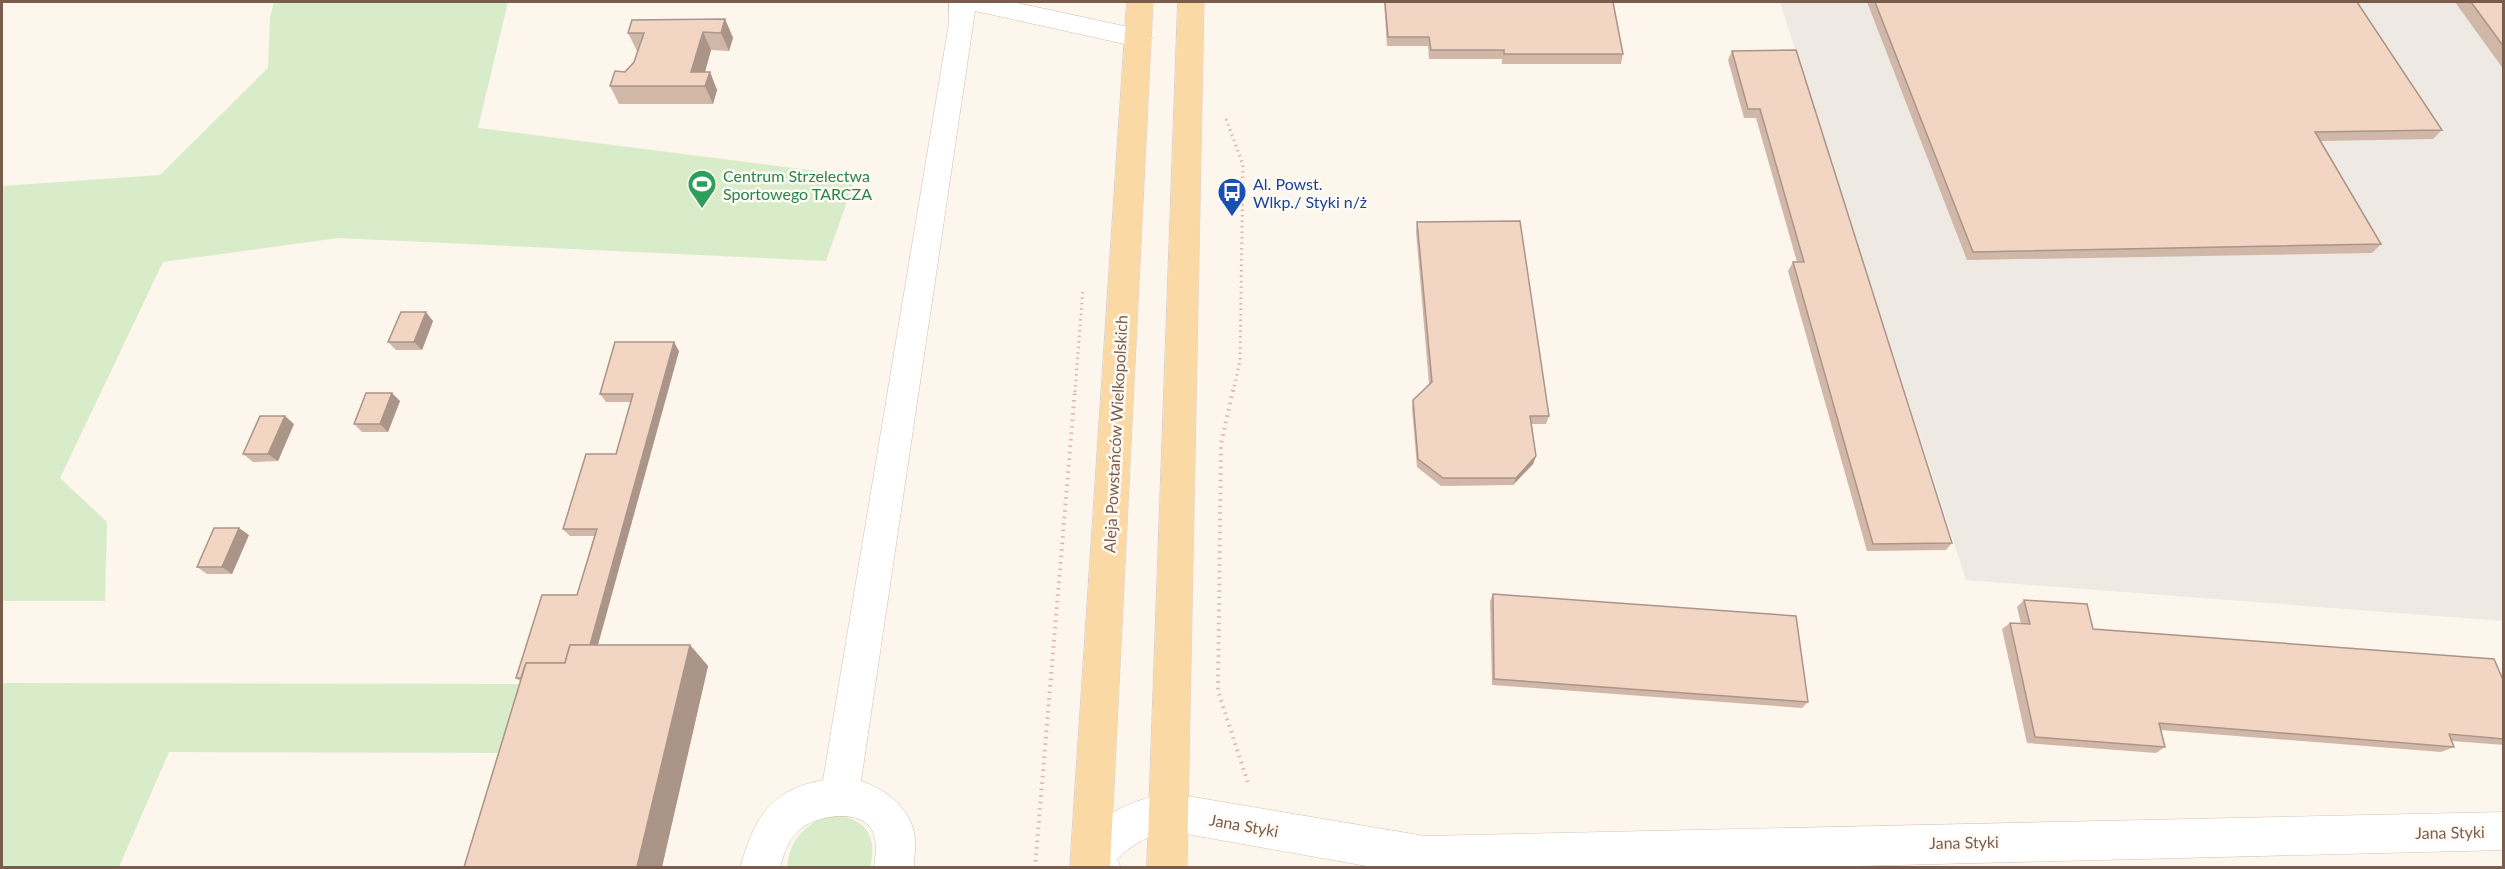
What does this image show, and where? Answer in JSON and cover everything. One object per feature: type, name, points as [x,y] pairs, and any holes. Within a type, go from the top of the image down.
[{"type":"main road","name":"Aleja Powstańców Wielkopolskich","points":[[1094,864],[1140,2]]},
{"type":"main road","points":[[1167,867],[1191,2]]},
{"type":"street","points":[[840,795],[962,23],[962,2]]},
{"type":"street","points":[[974,2],[1138,38]]},
{"type":"street","points":[[760,867],[762,854],[771,835],[789,813],[813,799],[840,795],[864,800],[883,814],[894,836],[896,849],[894,867]]},
{"type":"street","name":"Jana Styki","points":[[1094,864],[1107,840],[1134,821],[1153,814],[1169,812],[1426,862]]},
{"type":"street","name":"Jana Styki","points":[[1378,867],[1426,862],[2504,831]]},
{"type":"path","points":[[1224,115],[1243,165],[1240,361],[1221,444],[1218,691],[1248,783],[1249,826]]},
{"type":"path","points":[[1035,867],[1056,636],[1084,276]]},
{"type":"shaded area","points":[[1780,2],[2503,2],[2503,621],[1966,580]]},
{"type":"green space","points":[[274,2],[508,2],[478,128],[856,176],[826,261],[338,238],[163,262],[60,478],[107,522],[105,601],[2,601],[2,186],[160,175],[268,68],[270,17]]},
{"type":"green space","points":[[2,683],[524,684],[529,753],[169,752],[119,867],[2,868]]},
{"type":"green space","points":[[830,815],[851,819],[866,829],[872,846],[870,867],[787,868],[791,849],[800,834],[813,823]]},
{"type":"building","points":[[1385,2],[1613,2],[1623,54],[1504,54],[1504,50],[1431,50],[1429,37],[1388,37]]},
{"type":"building","points":[[1875,2],[2357,2],[2442,130],[2315,132],[2381,244],[1973,252]]},
{"type":"building","points":[[2471,2],[2504,2],[2504,47]]},
{"type":"building","points":[[725,19],[721,33],[703,32],[691,72],[710,72],[705,86],[610,86],[615,71],[625,72],[634,62],[644,33],[628,33],[632,20]]},
{"type":"building","points":[[1796,50],[1952,543],[1873,544],[1793,262],[1804,262],[1760,109],[1748,109],[1732,51]]},
{"type":"building","points":[[1520,221],[1549,416],[1530,416],[1536,456],[1516,478],[1443,478],[1418,459],[1413,400],[1432,382],[1417,222]]},
{"type":"building","points":[[401,312],[426,312],[414,342],[388,342]]},
{"type":"building","points":[[615,342],[674,342],[590,645],[570,645],[565,663],[526,663],[521,678],[516,678],[542,595],[577,595],[597,529],[563,529],[586,454],[616,454],[633,394],[600,394]]},
{"type":"building","points":[[366,393],[392,393],[380,424],[354,424]]},
{"type":"building","points":[[260,416],[285,416],[268,454],[243,454]]},
{"type":"building","points":[[214,528],[239,528],[222,567],[197,567]]},
{"type":"building","points":[[1493,594],[1796,616],[1808,702],[1494,679]]},
{"type":"building","points":[[2024,600],[2087,604],[2093,629],[2494,659],[2504,682],[2504,739],[2449,734],[2454,747],[2159,723],[2165,747],[2035,737],[2010,623],[2030,624]]},
{"type":"building","points":[[570,645],[690,645],[637,867],[464,867],[526,663],[565,663]]},
{"type":"place","name":"Centrum Strzelectwa Sportowego TARCZA","points":[[702,210]]},
{"type":"place","name":"Al. Powst. Wlkp./ Styki n/ż","points":[[1232,218]]}]
